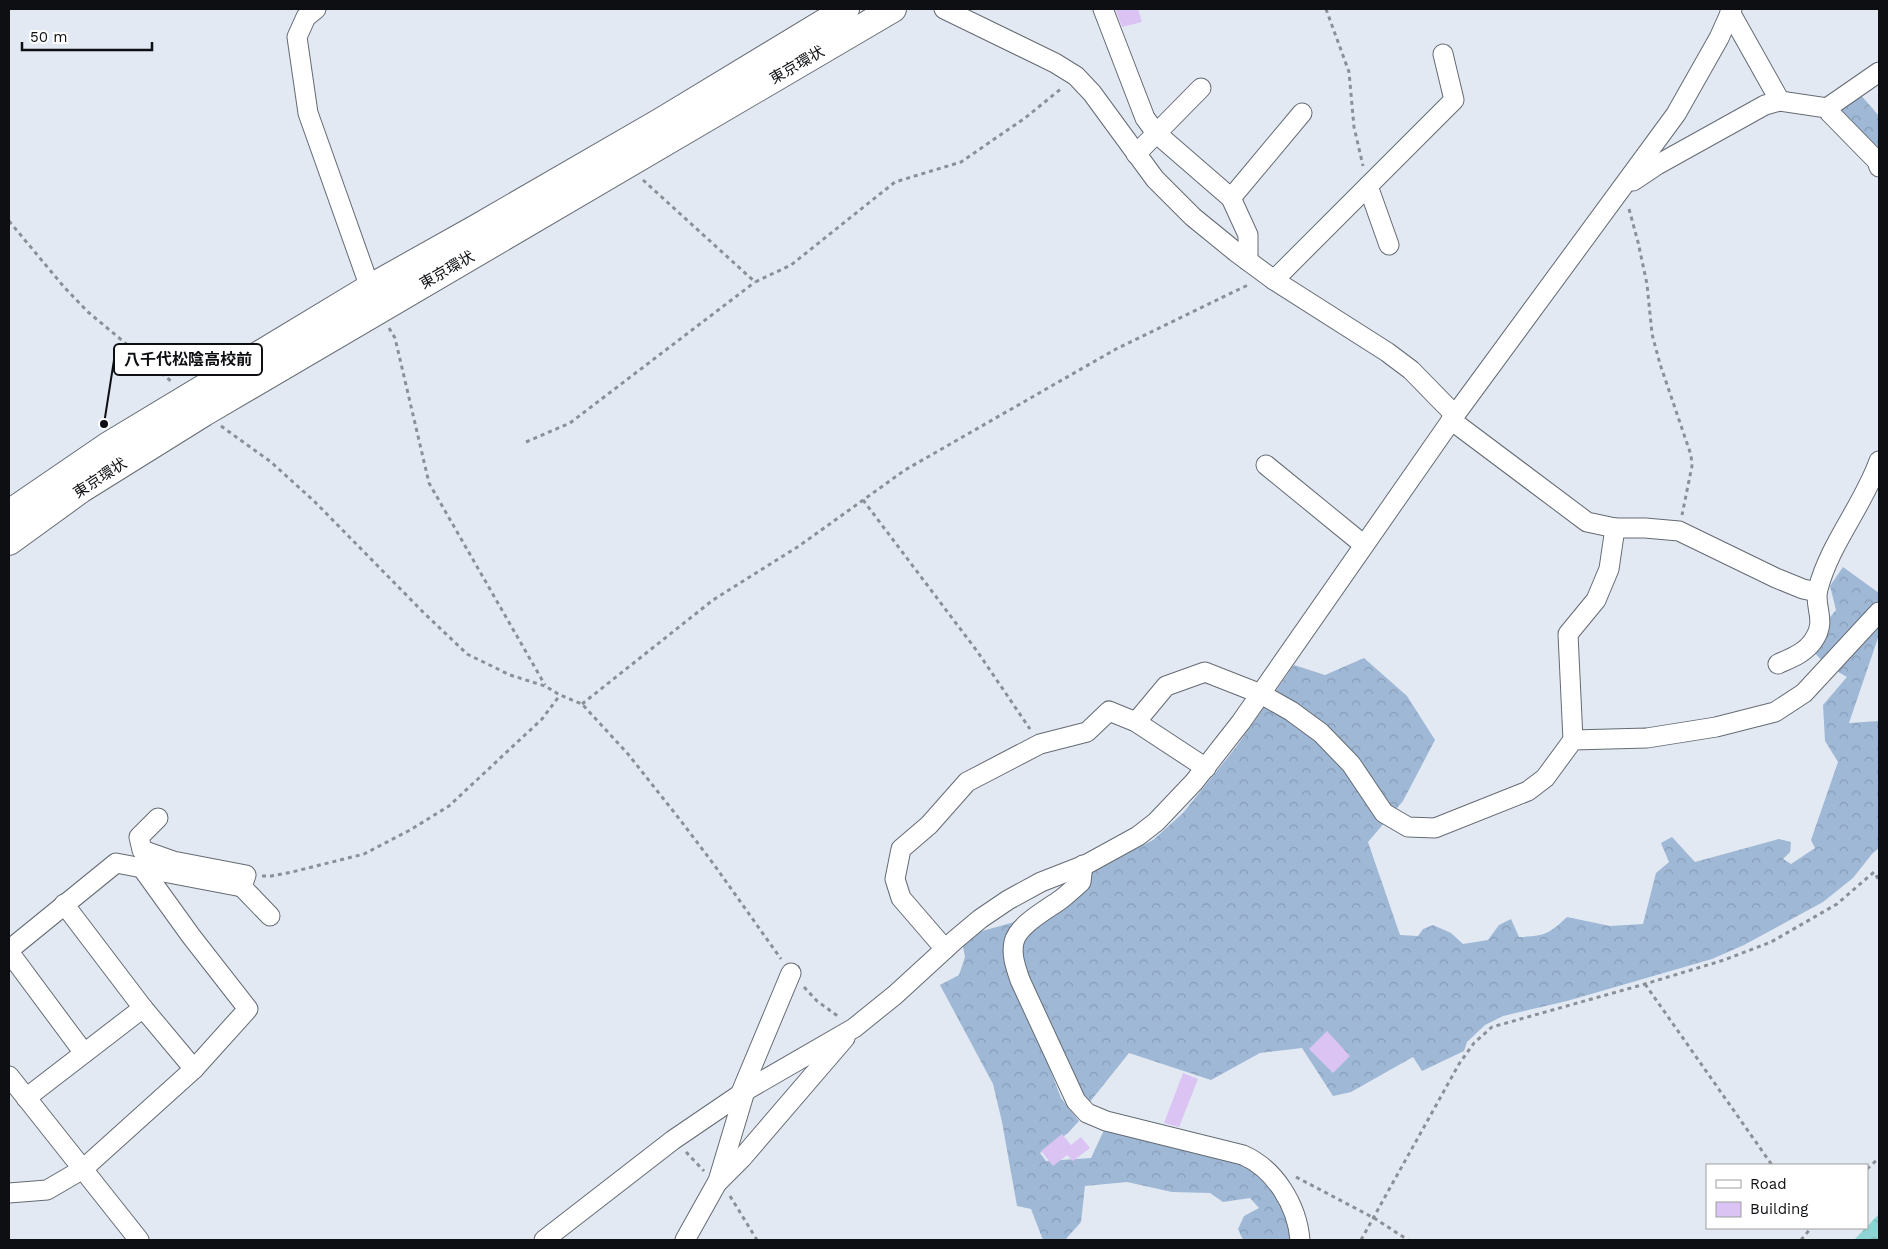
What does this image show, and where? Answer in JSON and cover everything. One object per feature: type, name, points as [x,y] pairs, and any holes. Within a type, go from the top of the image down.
[{"type":"highway","name":"東京環状","points":[[10,531],[82,489],[195,406],[374,299],[626,164],[893,9]]},
{"type":"highway","name":"東京環状","points":[[374,299],[476,228],[661,121],[843,10]]},
{"type":"street","points":[[316,9],[306,17],[297,37],[308,113],[374,299]]},
{"type":"street","points":[[944,9],[1055,63],[1076,76],[1092,93],[1155,179],[1193,217],[1261,271],[1412,370],[1453,417],[1558,502],[1587,522],[1615,528],[1679,531],[1776,578],[1817,592]]},
{"type":"street","points":[[1104,9],[1145,118],[1156,133],[1231,198],[1248,235],[1261,271]]},
{"type":"street","points":[[1731,10],[1780,101]]},
{"type":"street","points":[[544,1240],[673,1140],[743,1093],[854,1028],[896,995],[980,919],[1008,900],[1041,882],[1083,865],[1138,836],[1156,822],[1206,768],[1261,694],[1453,417],[1676,114],[1719,38],[1731,10]]},
{"type":"street","points":[[1261,271],[1368,186],[1454,100],[1443,54]]},
{"type":"street","points":[[1620,191],[1657,165],[1765,105],[1780,101],[1827,108],[1879,72]]},
{"type":"street","points":[[1136,154],[1201,88]]},
{"type":"street","points":[[1827,108],[1877,161],[1879,167]]},
{"type":"street","points":[[1231,198],[1302,113]]},
{"type":"street","points":[[1368,186],[1389,245]]},
{"type":"street","points":[[1778,664],[1798,655],[1812,643],[1819,631],[1820,619],[1817,592],[1832,550],[1879,462]]},
{"type":"street","points":[[1266,465],[1364,545]]},
{"type":"street","points":[[1136,722],[1166,686],[1205,672],[1261,694],[1291,711],[1321,733],[1350,764],[1384,813],[1408,827],[1435,828],[1528,791],[1545,778],[1573,740],[1568,634],[1596,600],[1609,569],[1615,528]]},
{"type":"street","points":[[1573,740],[1647,738],[1716,727],[1775,712],[1804,693],[1879,612]]},
{"type":"street","points":[[945,949],[901,898],[895,879],[901,849],[929,825],[967,782],[1040,744],[1087,732],[1109,711],[1136,722],[1206,768]]},
{"type":"street","points":[[158,818],[139,837],[142,850],[172,867]]},
{"type":"street","points":[[84,1053],[9,951],[64,904],[116,864],[142,868],[172,867],[244,881],[270,916]]},
{"type":"street","points":[[1083,865],[1081,882],[1035,917],[1018,933],[1014,942],[1014,959],[1020,980],[1076,1101],[1087,1113],[1106,1121],[1254,1160],[1281,1187],[1299,1228],[1300,1240]]},
{"type":"street","points":[[9,1193],[47,1190],[83,1169],[194,1069],[248,1009],[191,936],[142,868]]},
{"type":"street","points":[[64,904],[143,1008],[194,1069]]},
{"type":"street","points":[[685,1240],[718,1182],[743,1093],[791,973]]},
{"type":"street","points":[[26,1098],[143,1008]]},
{"type":"street","points":[[718,1182],[792,1102],[854,1028]]},
{"type":"street","points":[[9,1076],[139,1240]]},
{"type":"path","points":[[1326,9],[1349,72],[1354,127],[1368,186]]},
{"type":"path","points":[[526,442],[570,423],[756,282],[791,265],[895,182],[961,162],[1025,118],[1076,76]]},
{"type":"path","points":[[626,164],[756,282]]},
{"type":"path","points":[[1620,191],[1626,198],[1638,242],[1647,284],[1652,334],[1660,364],[1691,455],[1692,466],[1679,531]]},
{"type":"path","points":[[9,222],[64,287],[88,312],[156,368],[195,406],[270,462],[315,502],[467,654],[510,675],[545,686],[560,695],[582,704],[628,754],[681,821],[791,973],[817,1001],[854,1028]]},
{"type":"path","points":[[582,704],[713,600],[799,546],[906,470],[1116,349],[1197,308],[1251,284],[1261,271]]},
{"type":"path","points":[[374,299],[395,338],[429,483],[545,686]]},
{"type":"path","points":[[863,500],[977,651],[1040,744]]},
{"type":"path","points":[[244,881],[327,864],[364,854],[410,830],[449,806],[542,719],[560,695]]},
{"type":"path","points":[[1361,1240],[1459,1064],[1474,1043],[1492,1026],[1724,960],[1771,942],[1837,904],[1874,872],[1879,880]]},
{"type":"path","points":[[1645,984],[1771,1164]]},
{"type":"path","points":[[673,1140],[718,1182],[757,1240]]},
{"type":"path","points":[[1868,1168],[1879,1158]]},
{"type":"path","points":[[1290,1174],[1374,1218],[1408,1240]]},
{"type":"path","points":[[1801,1240],[1810,1229]]},
{"type":"green space","points":[[1860,94],[1879,116],[1879,158],[1835,108]]},
{"type":"green space","points":[[1843,567],[1879,593],[1879,635],[1849,723],[1879,721],[1879,848],[1853,878],[1823,902],[1744,945],[1712,959],[1567,1001],[1503,1016],[1485,1025],[1467,1042],[1464,1051],[1422,1071],[1413,1057],[1351,1092],[1333,1096],[1302,1048],[1260,1053],[1211,1080],[1129,1053],[1089,1103],[1060,1053],[1048,1064],[1061,1098],[1079,1121],[1068,1133],[1040,1153],[1046,1161],[1091,1158],[1105,1128],[1233,1160],[1280,1191],[1293,1240],[1243,1240],[1238,1229],[1244,1216],[1259,1208],[1250,1198],[1223,1202],[1210,1193],[1172,1192],[1127,1182],[1085,1186],[1081,1222],[1065,1240],[1043,1240],[1031,1209],[1017,1206],[993,1084],[940,985],[959,975],[965,957],[962,942],[975,933],[1022,920],[1047,900],[1093,871],[1153,840],[1183,813],[1236,747],[1294,665],[1325,675],[1364,658],[1407,696],[1435,740],[1403,801],[1368,842],[1400,935],[1418,936],[1423,929],[1433,925],[1451,933],[1463,944],[1488,940],[1499,925],[1511,919],[1519,937],[1534,936],[1550,931],[1567,917],[1610,926],[1643,924],[1656,873],[1669,862],[1661,843],[1672,837],[1695,862],[1779,839],[1791,842],[1790,852],[1783,859],[1791,864],[1815,848],[1811,840],[1838,762],[1825,741],[1823,705],[1847,677],[1826,665],[1812,650],[1818,632],[1836,610],[1830,586]]},
{"type":"water","points":[[1879,1214],[1879,1240],[1854,1240],[1865,1229],[1868,1229],[1868,1225]]},
{"type":"building","points":[[1115,9],[1138,9],[1142,22],[1122,27]]},
{"type":"building","points":[[1327,1031],[1350,1056],[1333,1073],[1309,1049]]},
{"type":"building","points":[[1183,1073],[1198,1079],[1179,1127],[1164,1123]]},
{"type":"building","points":[[1062,1134],[1071,1145],[1081,1137],[1090,1148],[1073,1161],[1067,1155],[1053,1166],[1041,1151]]},
{"type":"place","name":"八千代松陰高校前","points":[[104,424]]}]
